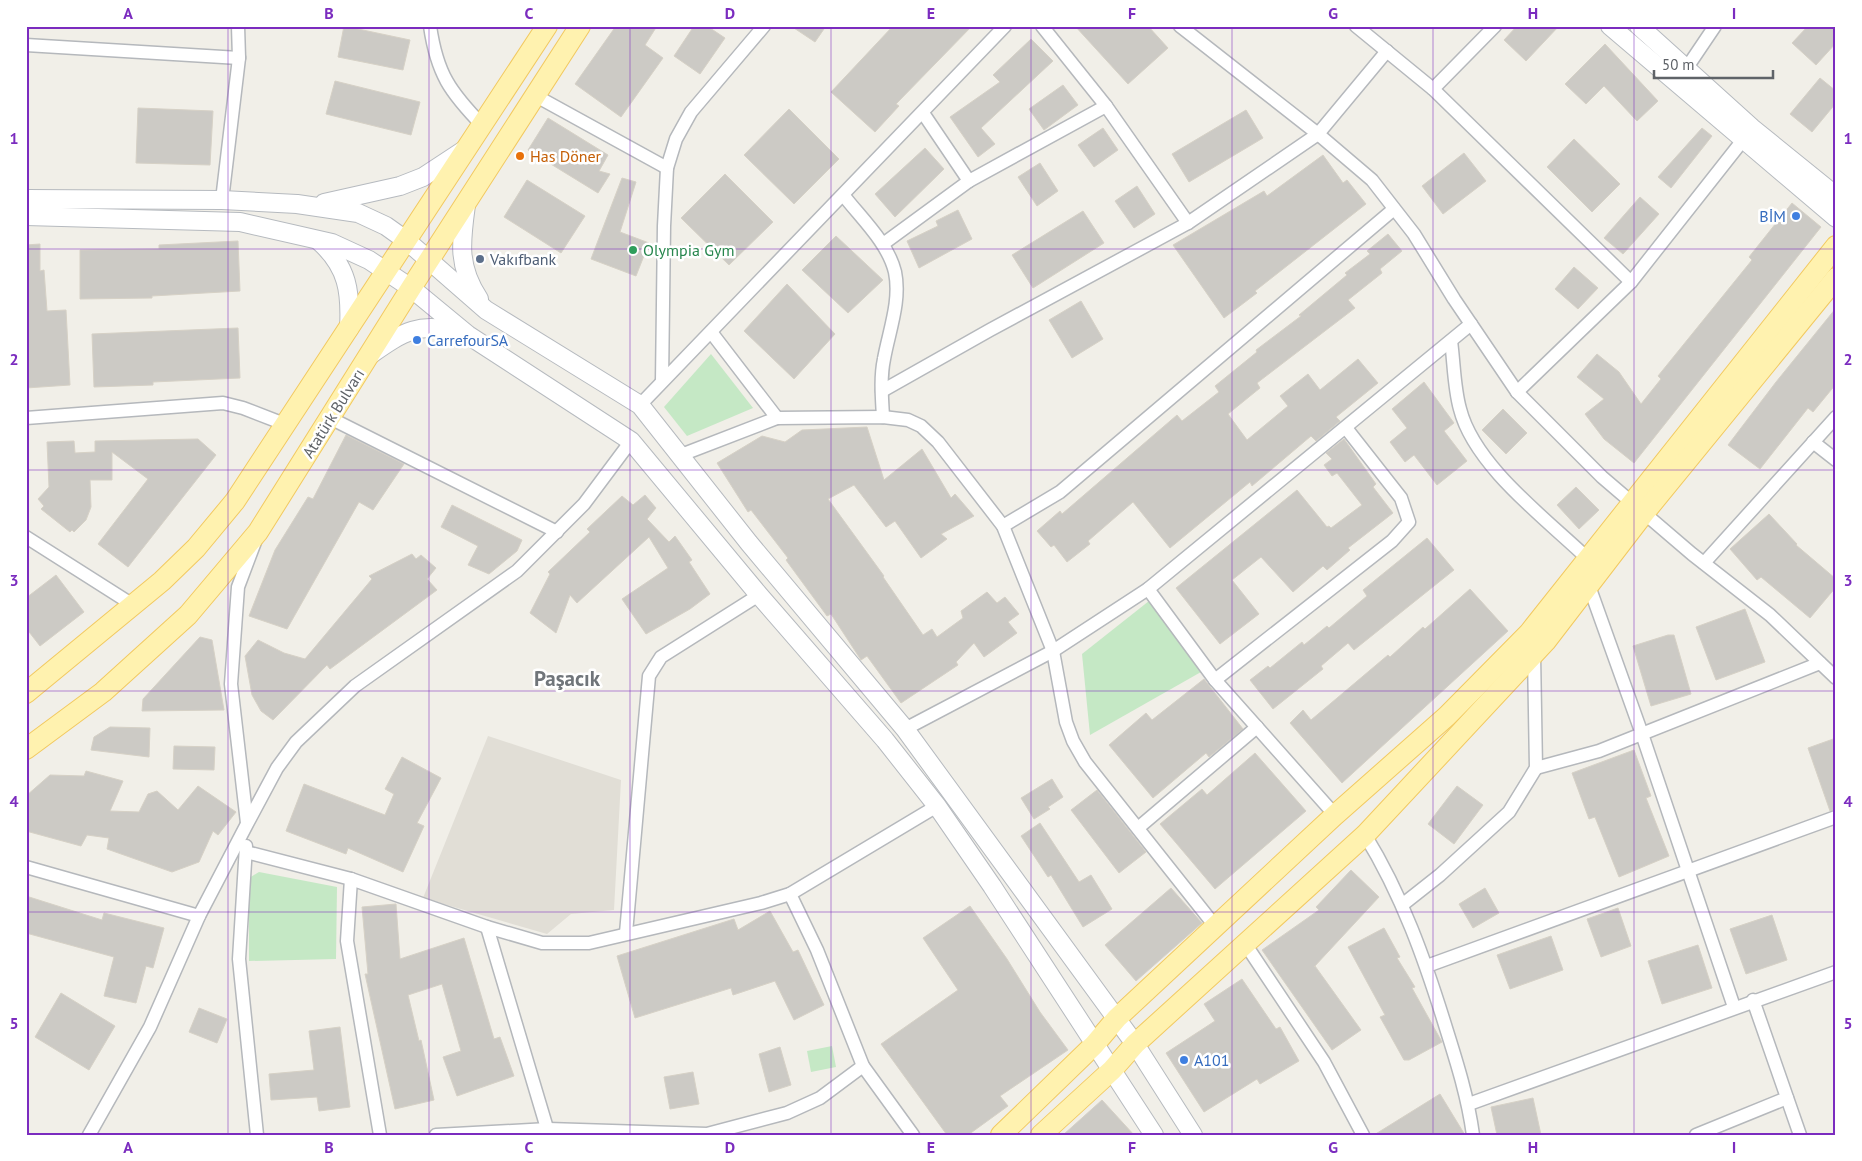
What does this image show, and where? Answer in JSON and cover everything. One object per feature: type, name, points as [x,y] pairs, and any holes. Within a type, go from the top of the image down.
[{"type":"main road","name":"Atatürk Bulvarı","points":[[26,693],[162,581],[196,548],[235,501],[349,330],[385,271],[483,126],[546,26]]},
{"type":"main road","name":"Atatürk Bulvarı","points":[[26,749],[103,692],[188,615],[258,532],[411,288],[580,26]]},
{"type":"main road","points":[[1610,26],[1836,218]]},
{"type":"main road","points":[[1639,26],[1752,128],[1836,196]]},
{"type":"main road","points":[[314,206],[400,186],[423,177],[467,149]]},
{"type":"main road","points":[[26,199],[222,200],[314,206],[358,214],[386,226],[407,241],[486,310],[640,405],[681,454],[749,543],[906,728],[1135,1044],[1193,1135]]},
{"type":"main road","points":[[466,205],[461,243],[463,266],[472,289],[486,310]]},
{"type":"main road","points":[[26,216],[240,222],[332,243],[358,254],[411,288],[468,335],[631,441],[759,595],[885,740],[937,806],[992,886],[1154,1135]]},
{"type":"main road","points":[[316,239],[334,254],[342,270],[350,301],[349,330]]},
{"type":"main road","points":[[1041,1135],[1112,1070],[1135,1044],[1365,835],[1534,654],[1589,586],[1639,507],[1836,246]]},
{"type":"main road","points":[[1001,1135],[1094,1045],[1116,1018],[1335,815],[1447,716],[1529,633],[1587,558],[1639,507],[1836,278]]},
{"type":"main road","points":[[368,357],[403,333],[424,328],[442,327],[468,335]]},
{"type":"street","points":[[222,200],[239,58],[238,26]]},
{"type":"street","points":[[430,26],[434,53],[444,79],[461,103],[483,126]]},
{"type":"street","points":[[662,381],[664,226],[667,168],[676,139],[690,112],[764,26]]},
{"type":"street","points":[[640,405],[844,196],[1006,26]]},
{"type":"street","points":[[1042,26],[1106,106],[1188,223]]},
{"type":"street","points":[[1180,26],[1318,134],[1372,180],[1414,234],[1517,392],[1602,477],[1704,563],[1770,615],[1836,678]]},
{"type":"street","points":[[1356,26],[1434,89],[1631,282]]},
{"type":"street","points":[[1434,89],[1495,26]]},
{"type":"street","points":[[1686,69],[1715,26]]},
{"type":"street","points":[[26,45],[239,58]]},
{"type":"street","points":[[882,391],[1188,223],[1318,134],[1387,51]]},
{"type":"street","points":[[536,96],[667,168]]},
{"type":"street","points":[[883,244],[969,181],[1106,106]]},
{"type":"street","points":[[923,113],[969,181]]},
{"type":"street","points":[[1517,392],[1631,282],[1743,140]]},
{"type":"street","points":[[844,196],[883,244],[895,271],[898,296],[883,362],[882,391],[884,417]]},
{"type":"street","points":[[1003,526],[1060,492],[1394,209]]},
{"type":"street","points":[[906,728],[1053,651],[1148,589],[1471,324]]},
{"type":"street","points":[[712,332],[777,418]]},
{"type":"street","points":[[1451,341],[1460,409],[1475,445],[1494,469],[1587,558]]},
{"type":"street","points":[[26,418],[222,403],[244,408],[287,425]]},
{"type":"street","points":[[681,454],[777,418],[884,417],[908,420],[921,426],[938,442],[1003,526],[1053,651],[1066,722],[1073,741],[1085,762],[1215,926]]},
{"type":"street","points":[[1704,563],[1836,417]]},
{"type":"street","points":[[330,418],[557,532]]},
{"type":"street","points":[[1215,680],[1392,540],[1409,522],[1401,498],[1346,428]]},
{"type":"street","points":[[89,1135],[150,1027],[199,916],[247,824],[277,768],[296,742],[321,716],[356,686],[517,571],[584,504],[631,441]]},
{"type":"street","points":[[1813,442],[1836,460]]},
{"type":"street","points":[[257,1135],[239,959],[247,824],[231,684],[238,588],[258,532]]},
{"type":"street","points":[[26,537],[133,605]]},
{"type":"street","points":[[1589,586],[1642,734],[1734,1007]]},
{"type":"street","points":[[1148,589],[1215,680],[1335,815]]},
{"type":"street","points":[[626,933],[649,676],[661,657],[759,595]]},
{"type":"street","points":[[1402,905],[1440,875],[1509,812],[1536,768],[1534,654]]},
{"type":"street","points":[[1536,768],[1599,751],[1820,663]]},
{"type":"street","points":[[1138,828],[1257,727]]},
{"type":"street","points":[[246,852],[351,879],[488,927],[542,943],[589,943],[761,903],[790,894],[937,806]]},
{"type":"street","points":[[1427,966],[1688,869],[1836,817]]},
{"type":"street","points":[[1365,835],[1386,868],[1427,966],[1469,1104],[1473,1135]]},
{"type":"street","points":[[26,867],[199,916]]},
{"type":"street","points":[[351,879],[347,941],[380,1135]]},
{"type":"street","points":[[790,894],[817,950],[863,1066],[913,1135]]},
{"type":"street","points":[[488,927],[549,1132]]},
{"type":"street","points":[[1246,945],[1324,1062],[1363,1135]]},
{"type":"street","points":[[1469,1104],[1753,1000],[1836,972]]},
{"type":"street","points":[[1753,1000],[1800,1135]]},
{"type":"street","points":[[436,1135],[549,1132],[707,1134],[787,1113],[820,1098],[863,1066]]},
{"type":"street","points":[[1696,1135],[1787,1098]]},
{"type":"shaded area","points":[[488,736],[621,780],[614,910],[571,914],[547,934],[423,898]]},
{"type":"green space","points":[[711,354],[753,408],[687,436],[664,407]]},
{"type":"green space","points":[[1149,601],[1201,672],[1090,735],[1082,654]]},
{"type":"green space","points":[[259,872],[337,887],[336,959],[249,961],[249,878]]},
{"type":"green space","points":[[832,1046],[836,1067],[811,1072],[807,1051]]},
{"type":"building","points":[[344,26],[410,40],[403,70],[338,57]]},
{"type":"building","points":[[616,26],[657,26],[645,45],[663,58],[621,117],[575,84]]},
{"type":"building","points":[[694,26],[707,26],[725,38],[700,74],[674,56]]},
{"type":"building","points":[[791,26],[826,26],[815,42]]},
{"type":"building","points":[[893,26],[972,26],[896,104],[899,106],[875,132],[831,92]]},
{"type":"building","points":[[1075,26],[1148,26],[1168,48],[1128,84]]},
{"type":"building","points":[[1517,26],[1559,26],[1526,61],[1504,40]]},
{"type":"building","points":[[1808,26],[1836,26],[1836,43],[1816,65],[1792,43]]},
{"type":"building","points":[[1031,39],[1053,61],[981,128],[995,144],[978,157],[950,117],[1000,82],[993,75]]},
{"type":"building","points":[[1605,44],[1658,101],[1637,121],[1604,86],[1586,104],[1565,84]]},
{"type":"building","points":[[1820,78],[1836,91],[1836,103],[1812,132],[1790,114]]},
{"type":"building","points":[[335,81],[420,102],[411,135],[326,114]]},
{"type":"building","points":[[1063,85],[1078,105],[1044,130],[1029,109]]},
{"type":"building","points":[[138,108],[213,111],[210,165],[136,163]]},
{"type":"building","points":[[789,109],[839,159],[794,204],[744,155]]},
{"type":"building","points":[[1246,110],[1263,138],[1189,182],[1172,154]]},
{"type":"building","points":[[548,118],[608,155],[599,171],[610,174],[598,193],[528,150]]},
{"type":"building","points":[[1103,128],[1118,150],[1094,167],[1078,145]]},
{"type":"building","points":[[1702,128],[1712,136],[1671,188],[1658,177]]},
{"type":"building","points":[[1574,139],[1620,184],[1592,212],[1547,167]]},
{"type":"building","points":[[925,148],[944,169],[895,217],[875,194]]},
{"type":"building","points":[[1464,153],[1486,181],[1443,214],[1422,186]]},
{"type":"building","points":[[1323,155],[1343,183],[1347,180],[1366,204],[1255,291],[1257,293],[1224,318],[1173,245],[1264,191],[1267,196]]},
{"type":"building","points":[[1040,163],[1058,191],[1037,206],[1018,177]]},
{"type":"building","points":[[725,174],[773,222],[729,265],[681,218]]},
{"type":"building","points":[[622,178],[636,182],[620,232],[649,243],[636,276],[591,259]]},
{"type":"building","points":[[527,180],[585,216],[561,253],[504,217]]},
{"type":"building","points":[[1137,186],[1155,214],[1134,228],[1115,201]]},
{"type":"building","points":[[1640,197],[1659,214],[1623,254],[1604,238]]},
{"type":"building","points":[[1792,203],[1821,227],[1634,463],[1604,439],[1585,414],[1604,399],[1577,377],[1597,354],[1619,372],[1641,404],[1661,379],[1658,376],[1752,260],[1749,257]]},
{"type":"building","points":[[958,210],[972,239],[919,268],[907,241],[938,226],[936,221]]},
{"type":"building","points":[[1083,211],[1104,243],[1033,288],[1012,255]]},
{"type":"building","points":[[1388,234],[1402,251],[1380,269],[1382,273],[1348,300],[1355,308],[1257,383],[1260,388],[1228,414],[1247,440],[1288,406],[1280,396],[1308,374],[1320,390],[1358,359],[1378,383],[1336,417],[1340,421],[1316,441],[1311,436],[1252,486],[1250,482],[1170,548],[1133,502],[1088,541],[1090,544],[1067,562],[1054,545],[1051,547],[1037,531],[1060,511],[1062,514],[1177,415],[1182,421],[1219,392],[1215,386],[1257,352],[1256,350],[1301,316],[1299,315],[1347,275],[1345,273],[1370,254],[1367,251]]},
{"type":"building","points":[[836,236],[883,280],[848,313],[802,270]]},
{"type":"building","points":[[238,241],[240,291],[152,296],[152,298],[80,299],[80,250],[159,249],[159,245]]},
{"type":"building","points":[[40,244],[40,271],[44,270],[47,311],[66,310],[70,385],[26,388],[26,245]]},
{"type":"building","points":[[1574,267],[1598,288],[1578,309],[1555,289]]},
{"type":"building","points":[[787,284],[835,334],[794,379],[744,331]]},
{"type":"building","points":[[1081,301],[1103,339],[1072,358],[1049,320]]},
{"type":"building","points":[[1836,308],[1836,384],[1813,412],[1808,408],[1760,469],[1728,445]]},
{"type":"building","points":[[238,328],[240,378],[153,382],[153,385],[94,387],[92,334]]},
{"type":"building","points":[[1424,382],[1454,423],[1444,431],[1467,461],[1437,485],[1414,455],[1405,462],[1390,442],[1407,428],[1392,409]]},
{"type":"building","points":[[1503,409],[1527,433],[1506,454],[1482,430]]},
{"type":"building","points":[[867,427],[884,480],[922,449],[951,498],[955,494],[974,516],[941,534],[947,539],[921,558],[895,521],[886,527],[854,485],[828,499],[884,576],[923,635],[932,629],[937,637],[963,618],[961,611],[987,592],[997,603],[1005,597],[1019,614],[1008,622],[1017,633],[984,657],[974,643],[956,662],[958,665],[901,703],[867,656],[861,660],[831,614],[827,616],[786,560],[788,558],[751,510],[748,512],[717,463],[762,436],[785,442],[802,430]]},
{"type":"building","points":[[346,435],[404,464],[373,510],[359,502],[287,629],[249,616],[275,550],[308,497],[313,499]]},
{"type":"building","points":[[198,439],[216,455],[128,567],[98,544],[148,479],[112,452],[112,480],[90,480],[91,507],[86,520],[74,532],[72,530],[70,532],[41,509],[44,506],[38,499],[49,487],[47,442],[74,441],[75,453],[95,452],[95,441]]},
{"type":"building","points":[[1344,439],[1376,484],[1373,487],[1393,513],[1348,548],[1350,550],[1327,570],[1323,566],[1293,592],[1261,557],[1232,580],[1259,614],[1220,644],[1176,588],[1297,490],[1327,527],[1331,528],[1362,505],[1337,473],[1332,476],[1324,465],[1332,459],[1326,453]]},
{"type":"building","points":[[1576,487],[1599,510],[1579,529],[1557,505]]},
{"type":"building","points":[[645,495],[656,508],[647,519],[669,542],[675,536],[692,560],[689,562],[710,594],[690,609],[646,634],[622,599],[668,568],[649,537],[577,603],[570,595],[556,633],[530,613],[550,574],[548,572],[590,532],[587,529],[622,496],[633,505]]},
{"type":"building","points":[[452,505],[522,540],[517,551],[489,574],[468,565],[478,546],[441,527]]},
{"type":"building","points":[[1769,514],[1796,545],[1836,579],[1836,587],[1810,618],[1761,577],[1757,580],[1730,549]]},
{"type":"building","points":[[1427,538],[1454,570],[1354,650],[1348,643],[1321,666],[1323,669],[1273,709],[1250,680],[1268,666],[1270,668],[1302,642],[1304,645],[1327,626],[1329,628],[1367,596],[1363,590]]},
{"type":"building","points":[[412,554],[416,559],[421,555],[436,568],[427,579],[437,590],[330,669],[327,665],[273,720],[261,711],[252,695],[245,656],[258,640],[284,653],[305,659],[372,579],[369,576]]},
{"type":"building","points":[[56,575],[84,612],[40,646],[26,628],[26,598]]},
{"type":"building","points":[[1470,589],[1508,631],[1342,783],[1290,723],[1303,710],[1311,720],[1388,655],[1390,657],[1423,627],[1425,629]]},
{"type":"building","points":[[1745,609],[1765,662],[1716,680],[1696,627]]},
{"type":"building","points":[[1668,635],[1674,635],[1691,694],[1651,706],[1633,646]]},
{"type":"building","points":[[200,637],[212,640],[224,710],[142,711],[143,699]]},
{"type":"building","points":[[1204,679],[1243,729],[1209,757],[1206,753],[1153,798],[1109,745],[1146,713],[1152,720]]},
{"type":"building","points":[[110,727],[150,728],[149,757],[91,750],[94,737]]},
{"type":"building","points":[[1836,738],[1836,809],[1830,811],[1808,748]]},
{"type":"building","points":[[174,746],[215,747],[214,770],[173,769]]},
{"type":"building","points":[[1634,750],[1651,796],[1646,798],[1669,856],[1619,877],[1595,817],[1589,819],[1572,773]]},
{"type":"building","points":[[1255,753],[1306,811],[1215,889],[1160,824],[1202,789],[1207,795]]},
{"type":"building","points":[[402,757],[441,778],[417,823],[424,826],[403,872],[348,848],[346,854],[286,831],[304,784],[385,815],[394,794],[385,789]]},
{"type":"building","points":[[86,771],[123,781],[110,811],[139,812],[148,794],[157,791],[178,810],[198,786],[236,812],[218,835],[213,831],[199,862],[172,872],[107,849],[109,838],[87,835],[81,846],[26,831],[26,796],[50,775],[84,776]]},
{"type":"building","points":[[1052,779],[1063,797],[1048,807],[1050,809],[1034,819],[1021,798]]},
{"type":"building","points":[[1457,786],[1483,805],[1454,844],[1428,824]]},
{"type":"building","points":[[1097,790],[1146,852],[1119,873],[1071,810]]},
{"type":"building","points":[[1040,823],[1079,882],[1091,875],[1112,909],[1083,927],[1051,875],[1048,877],[1021,836]]},
{"type":"building","points":[[1351,870],[1379,897],[1314,967],[1361,1030],[1332,1050],[1262,950],[1319,910],[1316,907]]},
{"type":"building","points":[[1171,888],[1202,923],[1136,981],[1105,945]]},
{"type":"building","points":[[1485,888],[1499,913],[1473,928],[1459,904]]},
{"type":"building","points":[[26,896],[102,920],[104,913],[164,928],[153,968],[146,966],[136,1003],[104,996],[114,957],[26,933]]},
{"type":"building","points":[[396,904],[400,959],[464,938],[494,1039],[500,1037],[514,1076],[457,1096],[443,1057],[461,1051],[442,984],[408,995],[419,1041],[421,1040],[434,1100],[395,1109],[365,974],[368,974],[362,907]]},
{"type":"building","points":[[970,906],[1007,959],[1040,1012],[1068,1050],[1000,1096],[1008,1106],[968,1135],[947,1135],[881,1044],[958,990],[923,938]]},
{"type":"building","points":[[1618,908],[1631,946],[1601,957],[1587,919]]},
{"type":"building","points":[[770,911],[793,952],[798,950],[824,1005],[794,1020],[775,981],[733,995],[731,988],[635,1018],[617,956],[734,919],[738,930]]},
{"type":"building","points":[[1772,915],[1787,960],[1746,974],[1730,929]]},
{"type":"building","points":[[1384,928],[1400,957],[1397,958],[1415,987],[1412,988],[1442,1042],[1409,1060],[1404,1060],[1380,1017],[1385,1015],[1348,947]]},
{"type":"building","points":[[1551,936],[1563,970],[1510,989],[1497,955]]},
{"type":"building","points":[[1698,945],[1712,988],[1662,1004],[1648,961]]},
{"type":"building","points":[[1242,979],[1276,1029],[1280,1027],[1299,1061],[1260,1084],[1257,1079],[1204,1112],[1166,1053],[1215,1021],[1204,1004]]},
{"type":"building","points":[[61,993],[115,1026],[89,1070],[35,1037]]},
{"type":"building","points":[[199,1008],[227,1019],[217,1043],[189,1032]]},
{"type":"building","points":[[340,1027],[350,1107],[319,1111],[317,1097],[271,1100],[269,1074],[314,1070],[309,1031]]},
{"type":"building","points":[[780,1047],[791,1085],[769,1092],[759,1054]]},
{"type":"building","points":[[693,1072],[699,1104],[670,1109],[664,1077]]},
{"type":"building","points":[[1440,1094],[1465,1135],[1374,1135]]},
{"type":"building","points":[[1533,1098],[1541,1135],[1497,1135],[1491,1107]]},
{"type":"building","points":[[1102,1100],[1134,1135],[1063,1135]]},
{"type":"place","name":"Has Döner","points":[[520,156]]},
{"type":"place","name":"BİM","points":[[1796,216]]},
{"type":"place","name":"Olympia Gym","points":[[633,250]]},
{"type":"place","name":"Vakıfbank","points":[[480,259]]},
{"type":"place","name":"CarrefourSA","points":[[417,340]]},
{"type":"place","name":"A101","points":[[1184,1060]]},
{"type":"district","name":"Paşacık","points":[[567,678]]}]
